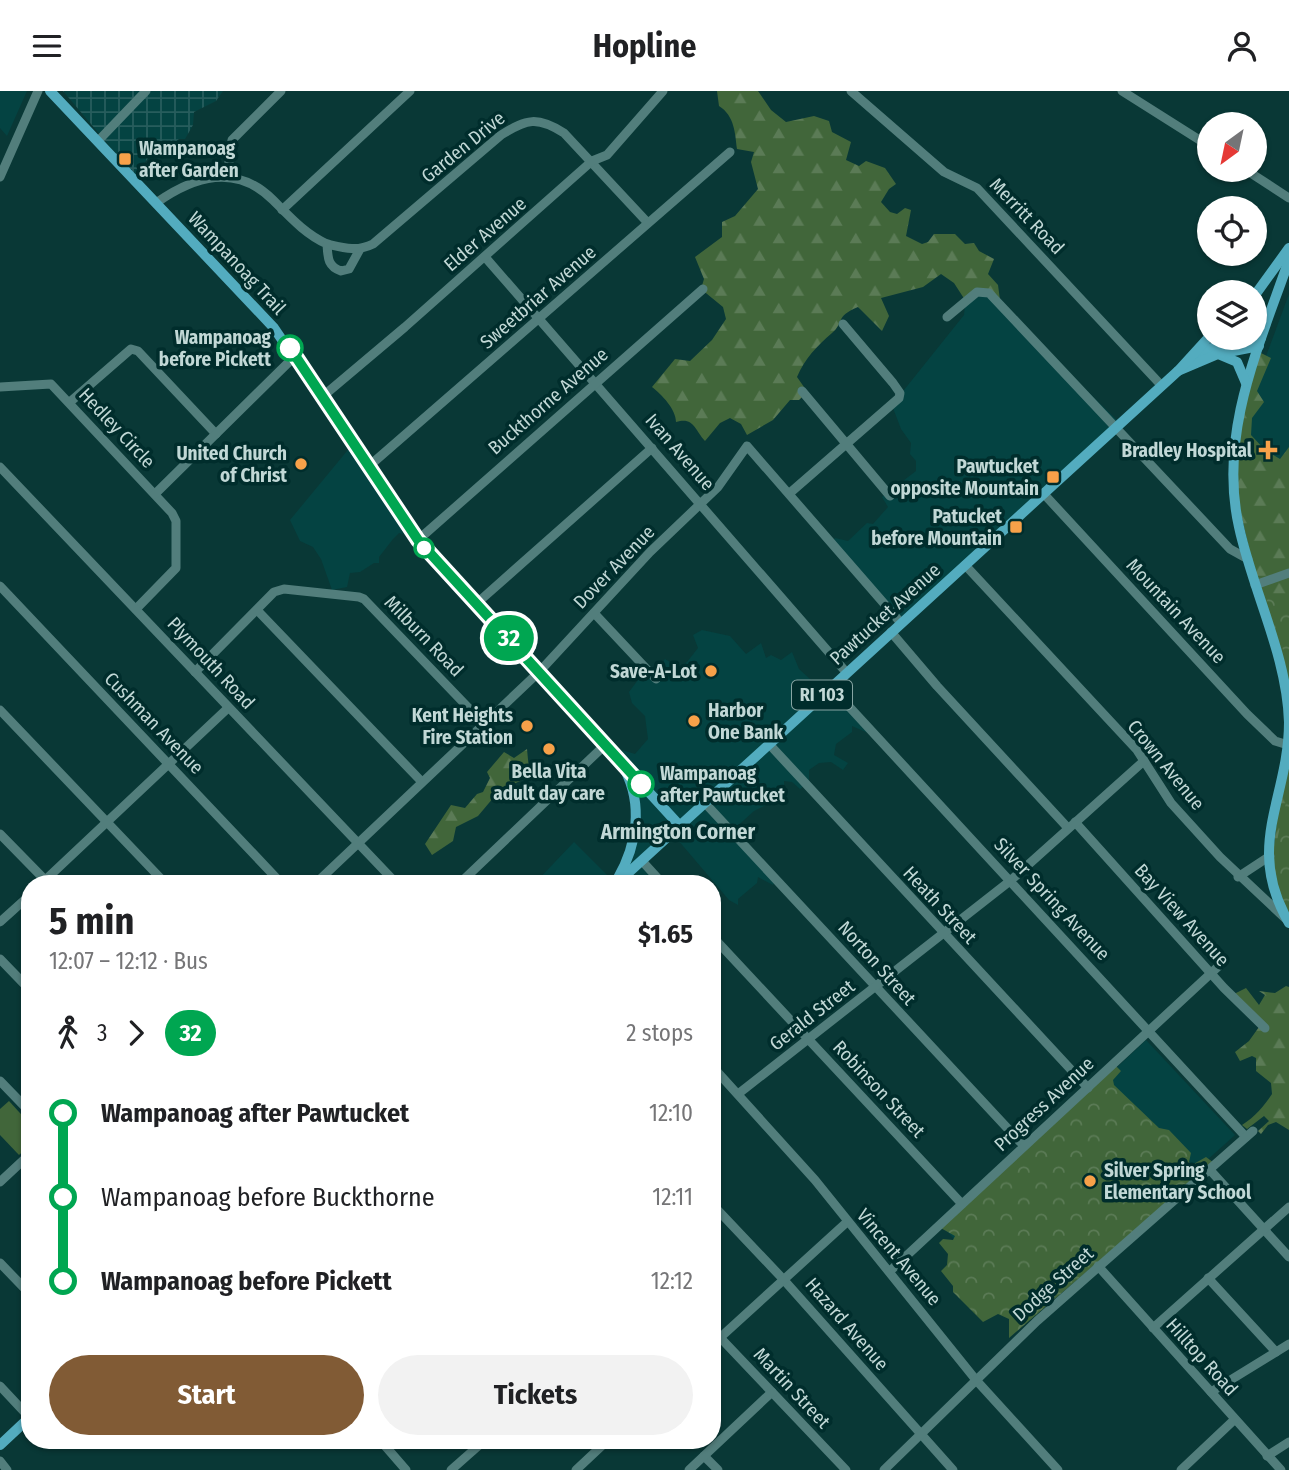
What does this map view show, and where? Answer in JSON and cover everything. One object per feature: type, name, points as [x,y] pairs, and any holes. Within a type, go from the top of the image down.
[{"type":"main road","name":"Wampanoag Trail","points":[[50,91],[269,322],[295,356],[418,540],[679,825]]},
{"type":"main road","points":[[1266,280],[1289,248]]},
{"type":"main road","points":[[1267,322],[1289,260]]},
{"type":"main road","name":"Pawtucket Avenue","points":[[626,875],[1116,427],[1197,349]]},
{"type":"main road","name":"Pawtucket Avenue","points":[[1181,366],[1211,350]]},
{"type":"main road","name":"Pawtucket Avenue","points":[[1181,366],[1229,350]]},
{"type":"main road","points":[[1257,350],[1246,383],[1235,438],[1233,475],[1235,508],[1285,692],[1288,745],[1283,780],[1270,821],[1270,856],[1274,892],[1288,922]]},
{"type":"main road","points":[[1218,353],[1239,365],[1246,383]]},
{"type":"main road","points":[[620,875],[631,853],[636,828],[634,797],[622,764]]},
{"type":"main road","points":[[0,1445],[21,1425]]},
{"type":"street","points":[[0,177],[38,91]]},
{"type":"street","points":[[98,141],[146,91]]},
{"type":"street","points":[[156,203],[196,180],[227,176],[232,140],[281,91]]},
{"type":"street","points":[[282,210],[410,91]]},
{"type":"street","name":"Elder Avenue","points":[[322,397],[592,161],[607,155],[663,91]]},
{"type":"street","name":"Merritt Road","points":[[851,91],[944,173],[977,188],[1161,385]]},
{"type":"street","points":[[1122,91],[1197,138]]},
{"type":"street","name":"Garden Drive","points":[[227,176],[259,188],[314,238],[327,244],[359,249],[384,237],[501,135],[521,123],[536,121],[549,124],[564,133],[647,222]]},
{"type":"street","name":"Sweetbriar Avenue","points":[[368,467],[730,152]]},
{"type":"street","points":[[1264,182],[1289,198]]},
{"type":"street","name":"Garden Drive","points":[[327,244],[329,263],[341,271],[349,268],[359,249]]},
{"type":"street","name":"Ivan Avenue","points":[[485,257],[846,672]]},
{"type":"street","name":"Buckthorne Avenue","points":[[418,540],[702,289]]},
{"type":"street","points":[[947,317],[977,292],[989,293],[1230,549],[1248,559]]},
{"type":"street","points":[[844,324],[893,383],[900,396],[897,403],[791,492],[901,624]]},
{"type":"street","points":[[70,402],[131,349],[138,351],[216,434]]},
{"type":"street","points":[[155,494],[295,356]]},
{"type":"street","name":"Hedley Circle","points":[[0,387],[51,384],[155,494],[176,521],[176,568],[136,609]]},
{"type":"street","points":[[802,391],[890,496]]},
{"type":"street","name":"Dover Avenue","points":[[324,875],[540,671],[724,480],[747,446],[791,492]]},
{"type":"street","points":[[476,604],[652,448]]},
{"type":"street","name":"Plymouth Road","points":[[2,472],[388,875]]},
{"type":"street","name":"Mountain Avenue","points":[[1043,493],[1247,714],[1275,741],[1288,745]]},
{"type":"street","name":"Crown Avenue","points":[[965,565],[1145,760],[1171,803],[1238,877],[1288,922]]},
{"type":"street","points":[[1255,585],[1289,573]]},
{"type":"street","name":"Cushman Avenue","points":[[0,586],[274,875]]},
{"type":"street","name":"Milburn Road","points":[[195,672],[274,592],[284,589],[364,599],[482,723]]},
{"type":"street","points":[[257,610],[422,782]]},
{"type":"street","points":[[594,613],[656,679]]},
{"type":"street","name":"Bay View Avenue","points":[[891,632],[937,686],[1265,1028]]},
{"type":"street","name":"Silver Spring Avenue","points":[[831,687],[1149,1032],[1250,1134]]},
{"type":"street","points":[[53,875],[228,708]]},
{"type":"street","points":[[0,710],[157,875]]},
{"type":"street","name":"Heath Street","points":[[769,744],[942,934],[1088,1088]]},
{"type":"street","points":[[468,875],[605,745]]},
{"type":"street","name":"Gerald Street","points":[[738,1094],[1010,881],[1145,760]]},
{"type":"street","name":"Norton Street","points":[[705,802],[1024,1146]]},
{"type":"street","points":[[0,834],[38,875]]},
{"type":"street","points":[[1238,877],[1270,856]]},
{"type":"street","points":[[642,861],[655,875]]},
{"type":"street","points":[[0,922],[21,903]]},
{"type":"street","name":"Robinson Street","points":[[721,946],[962,1204]]},
{"type":"street","points":[[0,959],[21,981]]},
{"type":"street","name":"Progress Avenue","points":[[890,1271],[1222,963]]},
{"type":"street","name":"Vincent Avenue","points":[[721,1076],[815,1180],[976,1380],[1058,1470]]},
{"type":"street","points":[[0,1081],[21,1103]]},
{"type":"street","name":"Dodge Street","points":[[884,1470],[1098,1266],[1250,1134]]},
{"type":"street","points":[[0,1182],[21,1162]]},
{"type":"street","points":[[1210,1170],[1289,1257]]},
{"type":"street","points":[[1153,1328],[1289,1207]]},
{"type":"street","name":"Hazard Avenue","points":[[721,1214],[953,1470]]},
{"type":"street","points":[[721,1338],[847,1222]]},
{"type":"street","points":[[0,1263],[21,1285]]},
{"type":"street","name":"Hilltop Road","points":[[1098,1266],[1281,1470]]},
{"type":"street","points":[[1208,1278],[1276,1352]]},
{"type":"street","name":"Martin Street","points":[[721,1338],[846,1470]]},
{"type":"street","points":[[1211,1392],[1289,1344]]},
{"type":"street","points":[[0,1387],[21,1409]]},
{"type":"street","points":[[721,1440],[772,1392]]},
{"type":"street","points":[[1181,1470],[1234,1420]]},
{"type":"street","points":[[1268,1456],[1289,1442]]},
{"type":"street","points":[[388,1449],[406,1470]]},
{"type":"street","points":[[451,1470],[473,1449]]},
{"type":"street","points":[[576,1470],[598,1449]]},
{"type":"street","points":[[689,1470],[711,1449]]},
{"type":"street","points":[[704,1456],[718,1470]]},
{"type":"street","points":[[0,1461],[7,1470]]},
{"type":"shaded area","points":[[0,91],[27,91],[7,136],[0,128]]},
{"type":"shaded area","points":[[63,91],[223,91],[216,101],[194,112],[193,125],[185,139],[179,139],[167,149],[154,150],[135,176]]},
{"type":"shaded area","points":[[983,290],[1120,423],[903,622],[832,542],[835,538],[848,541],[867,523],[873,524],[888,507],[882,497],[916,471],[916,461],[910,454],[911,443],[901,429],[893,408],[900,395],[964,315],[965,305]]},
{"type":"shaded area","name":"Bradley Hospital","points":[[1289,294],[1289,602],[1242,502],[1251,397]]},
{"type":"shaded area","points":[[352,445],[396,512],[403,534],[399,533],[393,539],[379,557],[379,563],[374,563],[360,572],[350,573],[347,587],[332,590],[321,559],[313,547],[300,541],[290,520]]},
{"type":"shaded area","points":[[702,630],[730,636],[746,654],[761,643],[766,658],[771,655],[781,660],[792,652],[799,669],[821,689],[820,694],[831,688],[868,733],[852,726],[852,732],[836,744],[834,755],[848,763],[843,770],[831,762],[819,763],[809,770],[809,782],[800,789],[792,782],[784,781],[784,790],[732,831],[776,879],[773,885],[758,877],[757,883],[738,899],[738,905],[721,891],[721,875],[708,875],[672,833],[643,862],[655,875],[618,875],[637,826],[619,758],[622,750],[635,754],[648,739],[645,716],[632,703],[629,692],[643,673],[652,675],[665,659],[678,667],[687,662],[698,648],[693,635]]},
{"type":"shaded area","points":[[574,842],[607,875],[543,875]]},
{"type":"shaded area","name":"Silver Spring Elementary School","points":[[1146,1040],[1235,1135],[1028,1321],[945,1229]]},
{"type":"green space","points":[[717,91],[758,91],[771,110],[786,122],[814,116],[829,121],[832,132],[851,142],[846,160],[859,166],[866,161],[885,168],[896,184],[889,189],[881,202],[890,212],[897,214],[905,208],[911,210],[906,236],[922,244],[928,242],[934,234],[955,234],[965,244],[974,243],[979,251],[994,259],[988,274],[998,285],[1000,300],[986,290],[965,300],[954,283],[941,274],[923,287],[881,298],[889,316],[882,331],[858,307],[846,314],[800,370],[797,377],[804,387],[804,395],[799,400],[790,400],[773,420],[747,435],[741,424],[730,418],[720,423],[705,441],[687,421],[676,422],[671,407],[652,387],[675,359],[690,361],[712,340],[726,319],[723,307],[701,289],[704,279],[695,257],[722,237],[722,222],[735,216],[758,189],[751,162],[754,152],[737,149],[733,126],[728,115],[719,106]]},
{"type":"green space","name":"Bradley Hospital","points":[[1259,352],[1271,358],[1257,391],[1264,402],[1252,418],[1251,435],[1265,450],[1280,459],[1289,447],[1289,718],[1232,476],[1248,382]]},
{"type":"green space","points":[[1264,592],[1289,602],[1289,670],[1288,665]]},
{"type":"green space","points":[[1289,718],[1289,925],[1270,879]]},
{"type":"green space","points":[[527,749],[529,770],[520,781],[499,791],[478,816],[456,827],[453,841],[432,855],[425,844],[451,805],[465,808],[477,794],[483,792],[490,778],[487,772],[504,752],[514,758]]},
{"type":"green space","points":[[1289,792],[1289,911],[1277,881],[1276,852]]},
{"type":"green space","points":[[1286,986],[1289,987],[1289,1130],[1276,1122],[1268,1125],[1261,1134],[1258,1131],[1269,1121],[1264,1116],[1247,1129],[1242,1125],[1255,1115],[1272,1094],[1271,1083],[1256,1071],[1256,1058],[1252,1056],[1240,1061],[1235,1052],[1249,1041],[1259,1027],[1234,994],[1246,988],[1259,1005],[1265,995],[1259,991],[1275,993]]},
{"type":"green space","name":"Silver Spring Elementary School","points":[[1114,1064],[1121,1071],[1113,1080],[1114,1085],[1159,1128],[1169,1130],[1191,1153],[1189,1162],[1192,1165],[1206,1157],[1214,1163],[1009,1338],[1009,1319],[998,1314],[983,1322],[953,1292],[953,1286],[941,1271],[947,1265],[948,1254],[939,1243],[943,1239],[953,1240],[955,1236],[939,1227]]},
{"type":"green space","points":[[9,1101],[21,1114],[19,1155],[0,1135],[0,1109]]},
{"type":"bus line","name":"32","points":[[290,348],[404,523],[641,784]]},
{"type":"place","name":"Wampanoag after Garden","points":[[125,159]]},
{"type":"place","name":"Wampanoag before Pickett","points":[[290,348]]},
{"type":"place","name":"Bradley Hospital","points":[[1268,450]]},
{"type":"place","name":"United Church of Christ","points":[[301,464]]},
{"type":"place","name":"Pawtucket opposite Mountain","points":[[1053,477]]},
{"type":"place","name":"Patucket before Mountain","points":[[1016,527]]},
{"type":"place","name":"Save-A-Lot","points":[[711,671]]},
{"type":"place","name":"Harbor One Bank","points":[[694,721]]},
{"type":"place","name":"Kent Heights Fire Station","points":[[527,726]]},
{"type":"place","name":"Bella Vita adult day care","points":[[549,749]]},
{"type":"place","name":"Wampanoag after Pawtucket","points":[[641,784]]},
{"type":"place","name":"Silver Spring Elementary School","points":[[1090,1181]]},
{"type":"district","name":"Armington Corner","points":[[678,832]]}]
